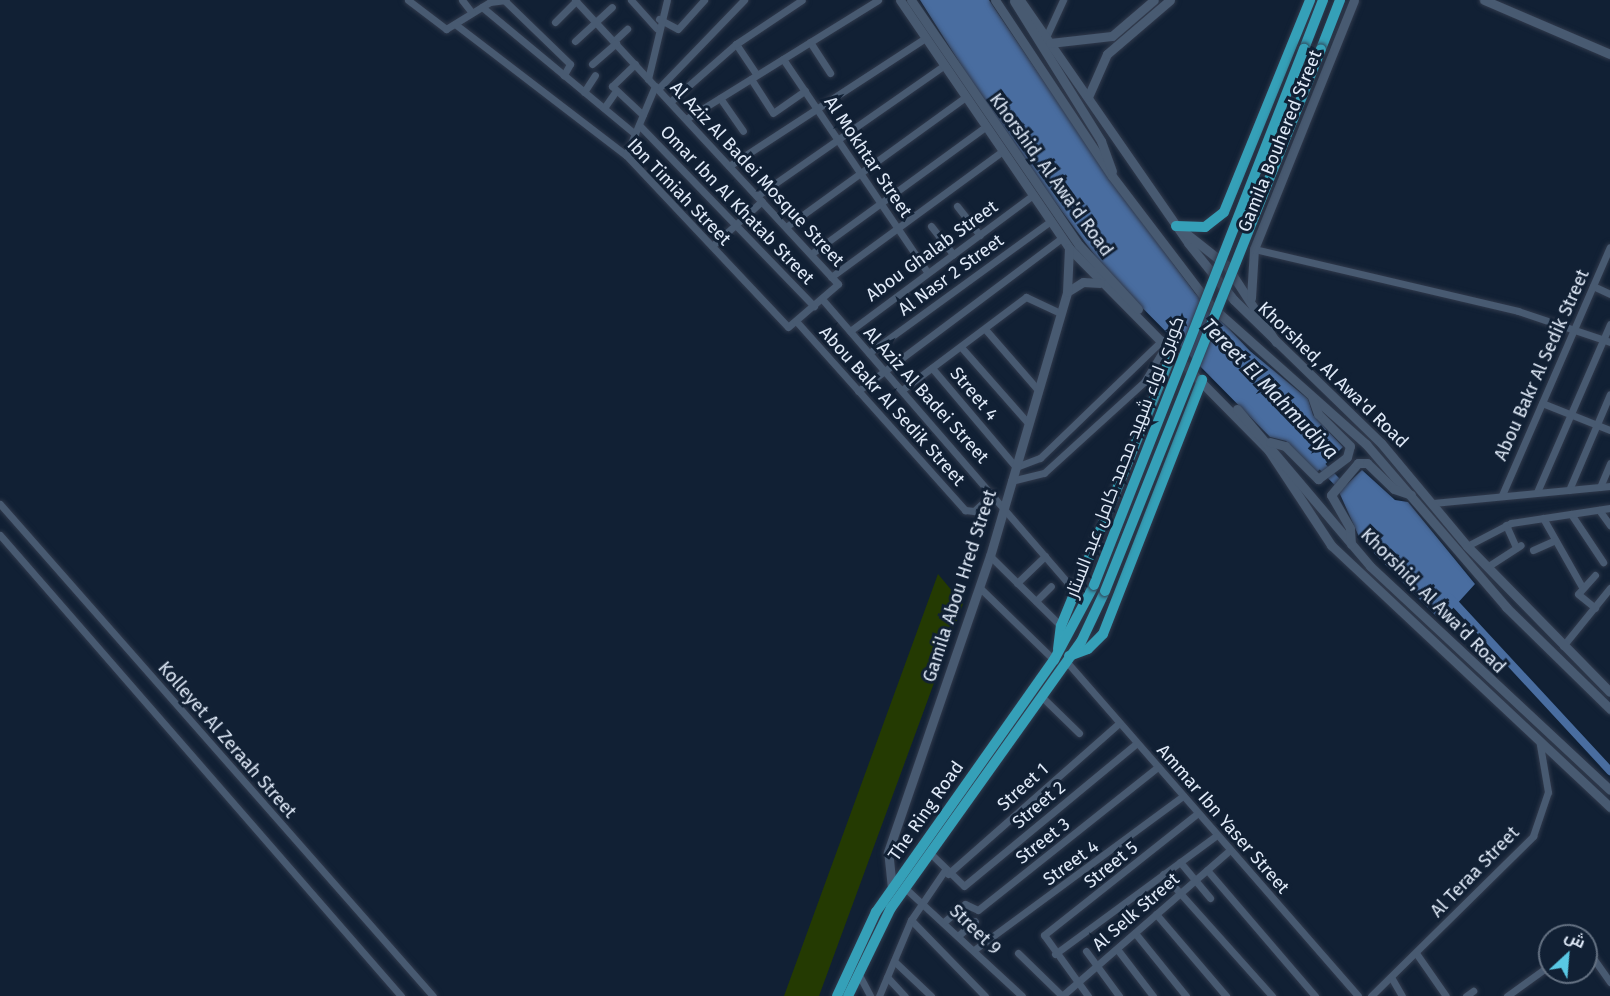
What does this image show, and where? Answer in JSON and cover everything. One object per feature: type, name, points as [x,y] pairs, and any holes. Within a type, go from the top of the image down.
[{"type":"main road","points":[[900,0],[963,99],[1069,248],[1101,283],[1202,380],[1281,466],[1331,545],[1540,745],[1610,807]]},
{"type":"main road","name":"Khorshid, Al Awa'd Road","points":[[911,0],[1079,245],[1270,442],[1350,544],[1486,678],[1610,790]]},
{"type":"main road","name":"Khorshed, Al Awa'd Road","points":[[995,0],[1112,176],[1212,306],[1366,444],[1506,607],[1610,709]]},
{"type":"main road","points":[[1014,0],[1105,148],[1112,176]]},
{"type":"main road","name":"Khorshed, Al Awa'd Road","points":[[1020,0],[1176,226],[1280,350],[1381,443],[1467,546],[1610,692]]},
{"type":"main road","points":[[1048,40],[1112,36],[1154,0]]},
{"type":"main road","points":[[1088,96],[1098,66],[1118,45],[1170,0]]},
{"type":"main road","points":[[1176,226],[1205,226],[1227,206],[1310,0]]},
{"type":"main road","name":"كوبرى لواء شهيد محمد كامل عبد الستار","points":[[1062,658],[1094,585],[1323,0]]},
{"type":"main road","name":"كوبرى لواء شهيد محمد كامل عبد الستار","points":[[1062,658],[1105,591],[1340,0]]},
{"type":"main road","name":"Gamila Bouhered Street","points":[[1251,298],[1254,249],[1354,0]]},
{"type":"main road","points":[[1484,0],[1610,54]]},
{"type":"main road","points":[[1112,36],[1118,45]]},
{"type":"main road","points":[[1176,226],[1213,251],[1251,298],[1280,350]]},
{"type":"main road","name":"Gamila Abou Hred Street","points":[[892,888],[888,852],[990,556],[1067,292],[1069,248]]},
{"type":"main road","points":[[1067,292],[1083,282],[1101,283]]},
{"type":"main road","points":[[1167,345],[1145,422],[1077,593],[1061,626],[1062,658],[1089,649],[1103,634],[1202,380]]},
{"type":"main road","points":[[1270,442],[1285,446],[1313,477],[1325,478],[1347,457],[1348,444],[1318,414],[1312,397]]},
{"type":"main road","points":[[1145,422],[1166,425],[1180,441]]},
{"type":"main road","points":[[1350,544],[1350,528],[1332,502],[1334,486],[1358,463],[1367,463],[1394,489],[1411,495]]},
{"type":"main road","name":"The Ring Road","points":[[848,996],[857,971],[905,888],[1041,696],[1062,658]]},
{"type":"main road","name":"The Ring Road","points":[[837,996],[892,888],[1062,658]]},
{"type":"main road","points":[[1486,678],[1501,707]]},
{"type":"street","points":[[408,0],[446,29],[491,1],[505,0],[570,64],[564,75]]},
{"type":"street","points":[[462,0],[472,13]]},
{"type":"street","points":[[631,0],[656,28]]},
{"type":"street","points":[[648,79],[656,28],[667,0]]},
{"type":"street","points":[[659,19],[678,29],[704,0]]},
{"type":"street","points":[[626,155],[657,88],[744,0]]},
{"type":"street","points":[[670,102],[736,44],[802,0]]},
{"type":"street","points":[[686,119],[878,0]]},
{"type":"street","points":[[1048,40],[1063,0]]},
{"type":"street","points":[[555,22],[576,1]]},
{"type":"street","name":"Al Aziz Al Badei Mosque Street","points":[[576,1],[834,280]]},
{"type":"street","points":[[482,7],[635,134]]},
{"type":"street","points":[[575,41],[612,7]]},
{"type":"street","name":"Ibn Timiah Street","points":[[455,24],[626,155],[786,327],[796,321]]},
{"type":"street","points":[[592,64],[627,28]]},
{"type":"street","points":[[729,166],[924,39]]},
{"type":"street","points":[[810,42],[830,73]]},
{"type":"street","points":[[736,44],[773,113],[805,91]]},
{"type":"street","name":"Al Mokhtar Street","points":[[783,59],[928,273]]},
{"type":"street","points":[[635,64],[612,85],[643,115]]},
{"type":"street","points":[[712,246],[759,199],[942,67]]},
{"type":"street","points":[[584,92],[595,75]]},
{"type":"street","points":[[604,108],[616,91]]},
{"type":"street","points":[[720,98],[743,131]]},
{"type":"street","points":[[786,227],[963,99]]},
{"type":"street","name":"Omar Ibn Al Khatab Street","points":[[639,125],[814,306]]},
{"type":"street","points":[[811,254],[984,128]]},
{"type":"street","points":[[796,321],[822,299],[834,280],[897,228],[1001,152]]},
{"type":"street","name":"Abou Ghalab Street","points":[[850,331],[1033,195]]},
{"type":"street","points":[[957,206],[980,234]]},
{"type":"street","name":"Al Nasr 2 Street","points":[[869,353],[1051,221]]},
{"type":"street","points":[[931,226],[953,254]]},
{"type":"street","points":[[858,391],[884,369],[1062,238]]},
{"type":"street","name":"Abou Bakr Al Sedik Street","points":[[1502,495],[1610,247]]},
{"type":"street","points":[[1254,249],[1518,311],[1606,341]]},
{"type":"street","points":[[1593,286],[1610,294]]},
{"type":"street","points":[[902,390],[1026,297],[1059,314]]},
{"type":"street","name":"Al Aziz Al Badei Street","points":[[822,299],[993,493],[1004,509],[1077,593]]},
{"type":"street","name":"Abou Bakr Al Sedik Street","points":[[796,321],[965,510],[974,511],[993,493]]},
{"type":"street","points":[[1537,492],[1606,341],[1610,324]]},
{"type":"street","points":[[985,329],[1038,390]]},
{"type":"street","points":[[1016,467],[1040,458],[1167,345]]},
{"type":"street","points":[[1011,481],[1044,473],[1152,374],[1167,345]]},
{"type":"street","points":[[961,347],[1028,423]]},
{"type":"street","name":"Street 4","points":[[932,368],[1016,467]]},
{"type":"street","points":[[1569,490],[1610,393]]},
{"type":"street","points":[[1542,403],[1610,430]]},
{"type":"street","points":[[1600,487],[1610,463]]},
{"type":"street","points":[[1433,503],[1610,486]]},
{"type":"street","name":"Kolleyet Al Zeraah Street","points":[[0,504],[433,996]]},
{"type":"street","points":[[1467,546],[1506,525],[1610,508]]},
{"type":"street","points":[[1599,510],[1610,525]]},
{"type":"street","points":[[1572,514],[1603,562]]},
{"type":"street","points":[[1543,518],[1582,587]]},
{"type":"street","points":[[1487,567],[1519,546],[1506,525]]},
{"type":"street","name":"Kolleyet Al Zeraah Street","points":[[0,535],[401,996]]},
{"type":"street","points":[[1533,550],[1555,540]]},
{"type":"street","points":[[990,556],[1061,626]]},
{"type":"street","points":[[1017,583],[1044,556]]},
{"type":"street","points":[[1595,575],[1578,594],[1595,608]]},
{"type":"street","points":[[1036,601],[1052,586]]},
{"type":"street","name":"Ammar Ibn Yaser Street","points":[[979,587],[1062,658],[1358,996]]},
{"type":"street","points":[[1563,646],[1610,588]]},
{"type":"street","points":[[1041,696],[1079,734]]},
{"type":"street","name":"Street 1","points":[[879,996],[911,920],[947,872],[1119,723]]},
{"type":"street","name":"Street 2","points":[[947,872],[959,885],[966,885],[1137,743]]},
{"type":"street","name":"Al Teraa Street","points":[[1371,996],[1416,953],[1539,825],[1548,792],[1540,745]]},
{"type":"street","name":"Street 3","points":[[945,921],[964,903],[978,910],[1158,767]]},
{"type":"street","name":"Street 4","points":[[974,950],[1183,796]]},
{"type":"street","name":"Street 5","points":[[1055,954],[1043,939],[1198,813]]},
{"type":"street","points":[[1088,996],[1055,954],[1217,835]]},
{"type":"street","name":"Al Selk Street","points":[[1062,996],[1230,850]]},
{"type":"street","points":[[930,853],[947,872]]},
{"type":"street","points":[[1180,862],[1210,898]]},
{"type":"street","points":[[1207,870],[1315,996]]},
{"type":"street","points":[[1163,874],[1272,996]]},
{"type":"street","name":"Street 9","points":[[905,888],[945,921],[1022,996]]},
{"type":"street","points":[[1156,914],[1226,996]]},
{"type":"street","points":[[911,920],[985,996]]},
{"type":"street","points":[[959,935],[975,921]]},
{"type":"street","points":[[1135,933],[1186,996]]},
{"type":"street","points":[[1117,949],[1153,996]]},
{"type":"street","points":[[1086,951],[1119,996]]},
{"type":"street","points":[[1018,953],[1062,996]]},
{"type":"street","points":[[1416,953],[1446,996]]},
{"type":"street","points":[[894,961],[931,996]]},
{"type":"street","points":[[1598,965],[1610,982]]},
{"type":"street","points":[[857,971],[870,996]]},
{"type":"street","points":[[1507,996],[1538,974]]},
{"type":"street","points":[[887,977],[905,996]]},
{"type":"street","points":[[1391,977],[1402,996]]},
{"type":"street","points":[[1466,996],[1473,991]]},
{"type":"green space","points":[[938,574],[963,604],[819,996],[784,996]]},
{"type":"water","points":[[920,0],[989,0],[1107,175],[1195,293],[1250,351],[1308,399],[1313,415],[1343,447],[1316,473],[1286,441],[1270,437],[1108,273],[1007,138]]},
{"type":"water","points":[[1362,470],[1395,500],[1408,502],[1475,584],[1445,617],[1436,616],[1360,539],[1339,492]]},
{"type":"waterway","name":"Tereet El Mahmudiya","points":[[1316,460],[1343,488]]},
{"type":"waterway","name":"Tereet El Mahmudiya","points":[[1450,598],[1610,771]]}]
